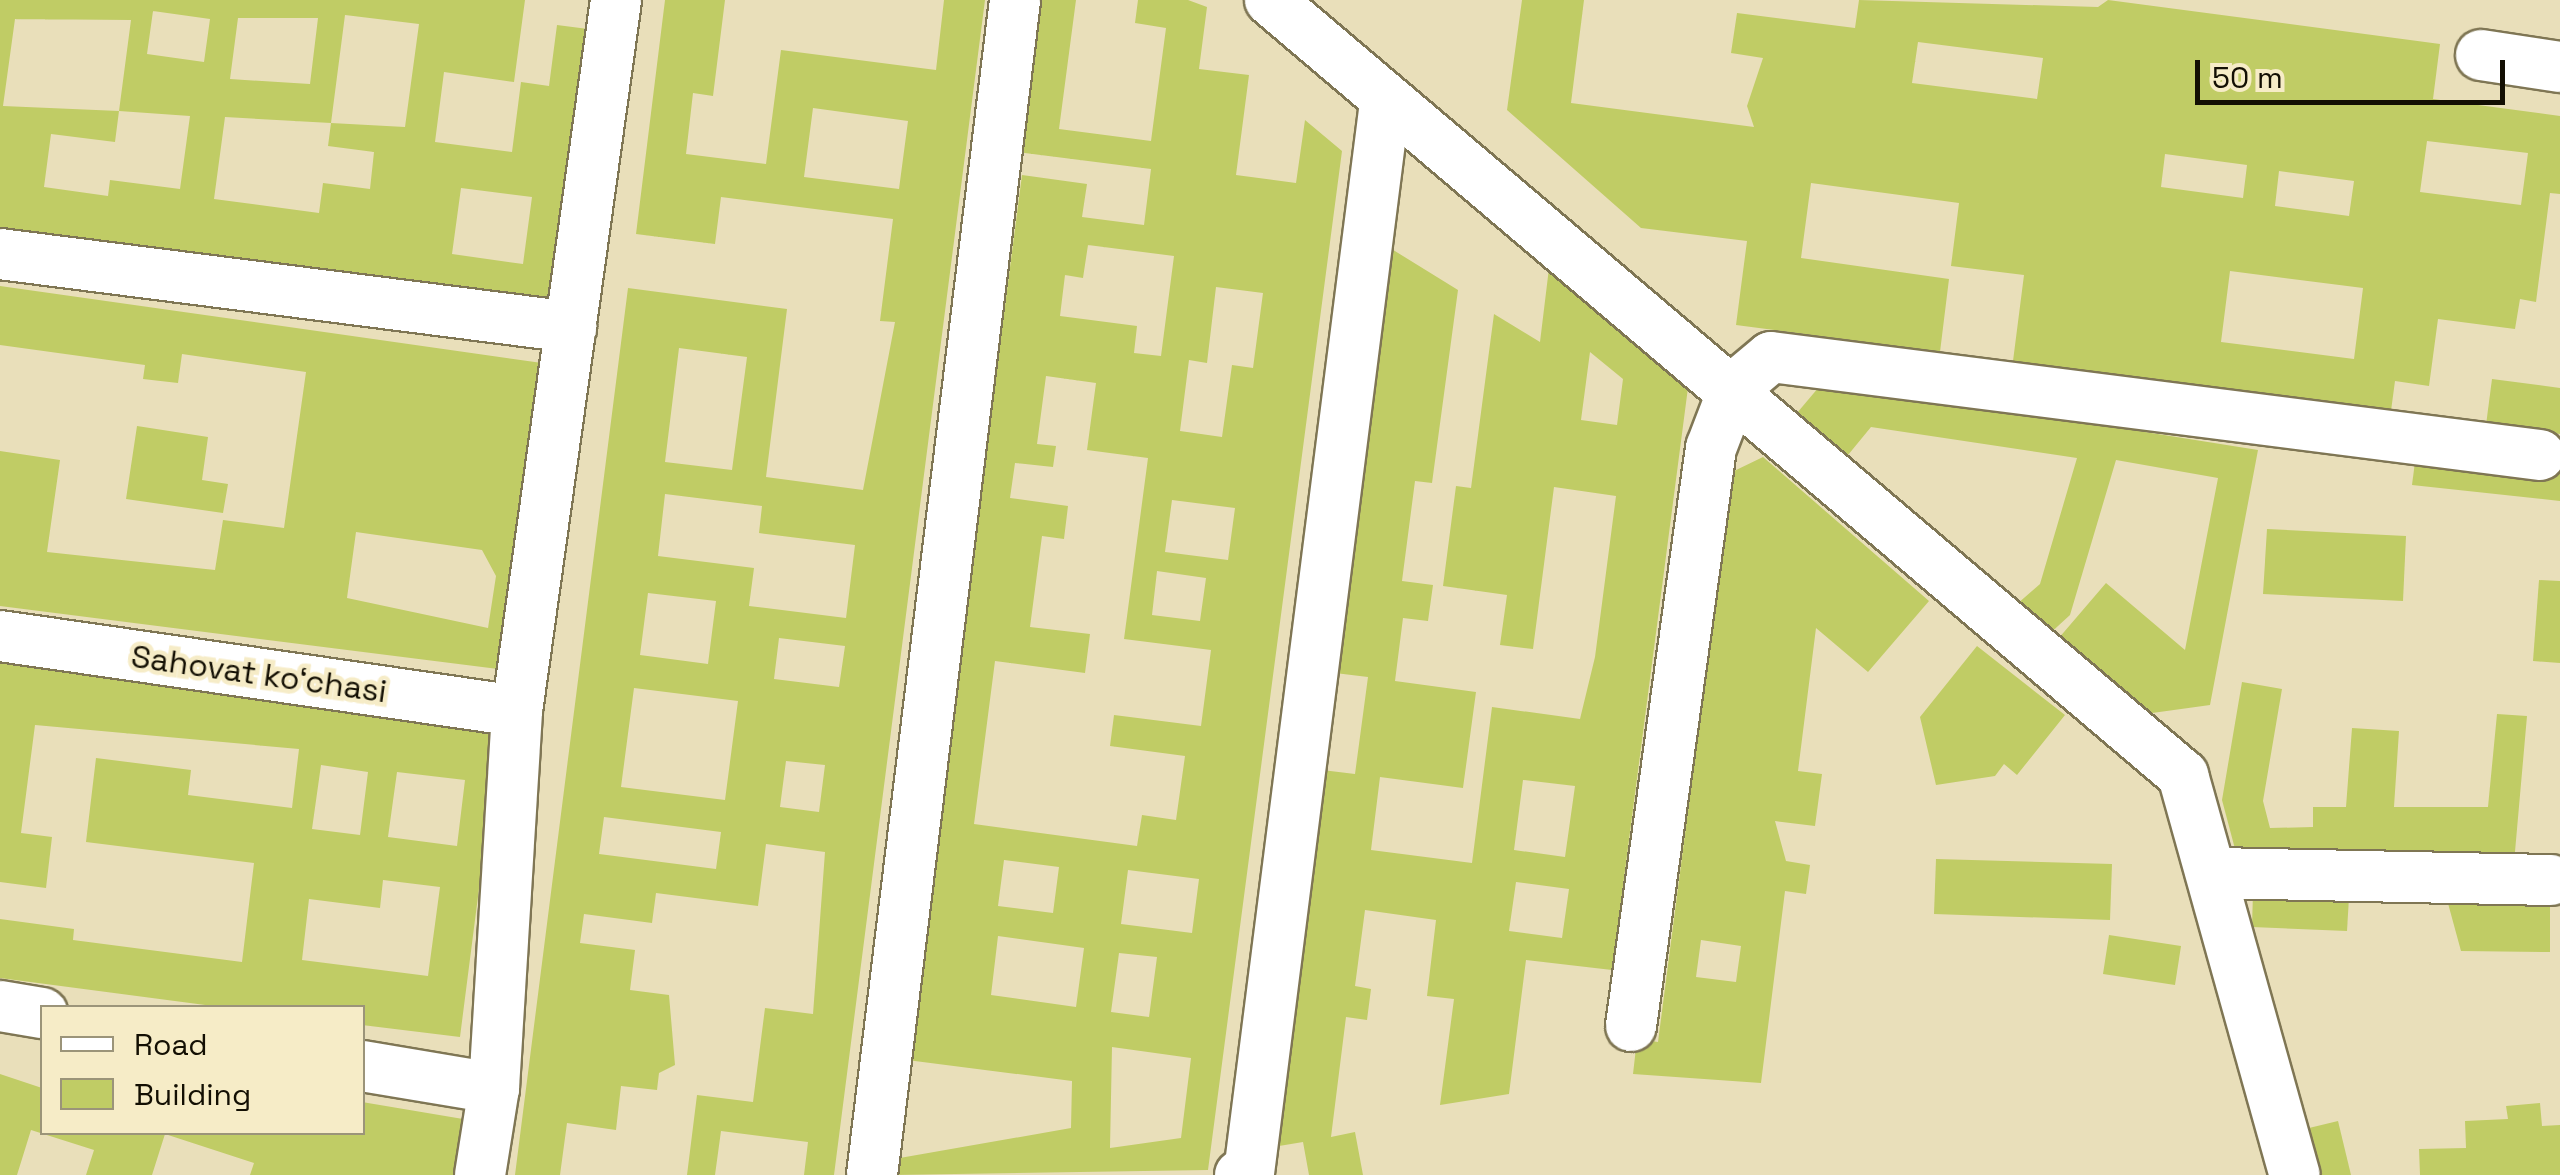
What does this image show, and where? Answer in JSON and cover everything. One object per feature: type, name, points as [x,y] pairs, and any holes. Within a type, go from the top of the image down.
[{"type":"street","points":[[480,1175],[494,1088],[517,711],[616,0]]},
{"type":"street","points":[[872,1175],[1015,0]]},
{"type":"street","points":[[1270,0],[1384,102],[1734,388],[2183,775],[2216,873],[2295,1175]]},
{"type":"street","points":[[2481,55],[2560,66]]},
{"type":"street","points":[[1240,1175],[1249,1173],[1384,102]]},
{"type":"street","points":[[0,254],[570,327]]},
{"type":"street","points":[[1631,1026],[1711,448],[1734,388],[1771,357],[1829,358],[2540,455]]},
{"type":"street","name":"Sahovat koʻchasi","points":[[0,636],[517,711]]},
{"type":"street","points":[[2216,873],[2551,880]]},
{"type":"street","points":[[0,1006],[40,1013]]},
{"type":"street","points":[[365,1066],[494,1088]]},
{"type":"building","points":[[0,0],[525,0],[514,82],[444,72],[435,142],[512,152],[521,82],[549,86],[557,25],[588,29],[552,306],[0,233]],"holes":[[[153,11],[210,19],[204,62],[147,54]],[[345,15],[419,24],[405,127],[331,123]],[[238,18],[318,18],[310,84],[230,79]],[[15,19],[131,20],[119,111],[3,106]],[[119,111],[190,116],[180,189],[110,180],[108,196],[44,187],[51,134],[115,142]],[[225,117],[331,123],[328,146],[374,152],[370,189],[323,183],[319,213],[214,199]],[[461,188],[532,197],[523,264],[452,254]]]},
{"type":"building","points":[[665,0],[725,0],[713,96],[693,93],[686,154],[766,164],[781,50],[936,70],[944,0],[985,0],[834,1175],[804,1175],[808,1142],[721,1131],[715,1175],[687,1175],[697,1095],[753,1102],[765,1008],[813,1014],[825,852],[766,844],[758,906],[656,893],[652,923],[584,914],[580,943],[635,950],[630,990],[669,995],[675,1065],[659,1073],[657,1090],[621,1086],[616,1130],[567,1123],[560,1175],[515,1175],[628,288],[787,309],[766,477],[863,490],[895,322],[880,321],[893,219],[721,197],[715,244],[636,234]],"holes":[[[813,108],[908,121],[899,189],[804,177]],[[679,348],[747,357],[732,470],[665,462]],[[665,494],[762,506],[759,533],[855,545],[846,618],[749,606],[754,568],[658,556]],[[648,593],[716,601],[708,664],[640,655]],[[779,638],[845,646],[839,687],[774,679]],[[634,688],[738,701],[725,800],[621,787]],[[786,761],[825,765],[819,812],[780,807]],[[604,817],[721,832],[716,869],[599,854]]]},
{"type":"building","points":[[1037,0],[1076,0],[1059,129],[1151,141],[1166,28],[1135,23],[1138,0],[1188,0],[1207,7],[1199,69],[1249,75],[1236,175],[1296,183],[1305,120],[1342,151],[1208,1170],[892,1175],[894,1159],[1071,1128],[1072,1081],[907,1060],[1022,175],[1087,184],[1082,217],[1144,225],[1151,169],[1017,152]],"holes":[[[1088,245],[1174,256],[1161,356],[1134,353],[1137,326],[1060,316],[1065,275],[1083,278]],[[1216,287],[1263,293],[1253,368],[1232,365],[1222,437],[1180,431],[1189,360],[1207,363]],[[1046,376],[1096,383],[1087,450],[1148,458],[1124,639],[1211,650],[1201,726],[1114,715],[1110,746],[1185,756],[1176,820],[1142,815],[1137,846],[974,824],[995,661],[1085,673],[1090,634],[1030,627],[1042,536],[1064,539],[1068,506],[1010,498],[1015,463],[1053,467],[1056,446],[1037,444]],[[1172,500],[1235,508],[1228,560],[1165,552]],[[1157,571],[1206,578],[1200,621],[1152,615]],[[1004,860],[1059,867],[1053,913],[998,906]],[[1128,870],[1199,879],[1192,933],[1121,924]],[[998,936],[1084,948],[1076,1007],[991,995]],[[1119,953],[1157,957],[1149,1017],[1111,1012]],[[1112,1047],[1191,1058],[1181,1138],[1110,1148]]]},
{"type":"building","points":[[1522,0],[1584,0],[1571,103],[1754,127],[1747,106],[1763,58],[1731,53],[1737,13],[1855,28],[1859,0],[2098,7],[2108,0],[2440,44],[2433,99],[2560,116],[2560,194],[2550,193],[2536,302],[2520,299],[2515,329],[2438,319],[2429,386],[2395,381],[2391,411],[2013,361],[2024,275],[1951,266],[1959,203],[1811,183],[1801,258],[1949,279],[1940,352],[1736,325],[1747,241],[1641,228],[1507,110]],"holes":[[[1918,42],[2043,58],[2037,99],[1912,83]],[[2427,141],[2528,153],[2521,205],[2420,192]],[[2165,154],[2247,165],[2243,198],[2161,187]],[[2279,171],[2354,181],[2349,216],[2275,206]],[[2230,271],[2363,288],[2354,359],[2221,342]]]},
{"type":"building","points":[[1390,248],[1458,290],[1432,483],[1415,481],[1402,581],[1433,585],[1428,621],[1403,618],[1395,681],[1476,692],[1463,788],[1380,777],[1371,850],[1472,863],[1492,707],[1580,719],[1595,657],[1616,496],[1554,487],[1533,649],[1500,645],[1507,595],[1443,586],[1456,486],[1471,488],[1494,314],[1540,342],[1549,268],[1689,380],[1612,970],[1526,960],[1509,1094],[1440,1105],[1454,999],[1427,996],[1436,920],[1365,910],[1355,986],[1371,989],[1367,1020],[1346,1017],[1331,1137],[1355,1132],[1363,1175],[1309,1175],[1303,1142],[1273,1147],[1322,770],[1355,774],[1368,677],[1335,673]],"holes":[[[1590,352],[1623,379],[1617,425],[1581,420]],[[1523,780],[1575,786],[1565,857],[1514,850]],[[1516,882],[1569,889],[1562,938],[1509,931]]]},
{"type":"building","points":[[0,286],[549,364],[506,670],[0,606],[0,451],[60,460],[47,552],[215,570],[223,520],[284,528],[306,372],[182,354],[178,383],[143,379],[145,365],[0,345]],"holes":[[[356,532],[482,550],[496,576],[488,628],[347,598]]]},
{"type":"building","points":[[2492,379],[2560,388],[2560,434],[2486,425]]},
{"type":"building","points":[[1824,381],[2258,450],[2210,705],[2145,714],[2058,639],[2106,583],[2185,650],[2218,478],[2116,460],[2070,615],[2046,637],[2017,604],[2040,584],[2077,458],[1871,427],[1848,455],[1797,413]]},
{"type":"building","points":[[137,426],[208,437],[202,480],[228,484],[223,513],[126,499]]},
{"type":"building","points":[[2416,454],[2560,471],[2560,501],[2412,485]]},
{"type":"building","points":[[1763,457],[1929,601],[1868,672],[1816,628],[1798,771],[1822,774],[1815,826],[1775,821],[1786,861],[1810,865],[1806,894],[1785,891],[1761,1083],[1633,1074],[1637,1039],[1658,1042],[1732,472]],"holes":[[[1701,940],[1741,946],[1736,982],[1696,977]]]},
{"type":"building","points":[[2267,529],[2406,536],[2403,601],[2263,594]]},
{"type":"building","points":[[2539,580],[2560,581],[2560,663],[2533,661]]},
{"type":"building","points":[[1977,646],[2065,715],[2017,775],[2004,764],[1995,776],[1936,785],[1920,717]]},
{"type":"building","points":[[0,661],[500,725],[460,1037],[365,1025],[365,1005],[205,1005],[0,978],[0,919],[74,929],[73,940],[242,962],[254,863],[86,842],[96,758],[191,770],[188,795],[292,808],[299,749],[35,725],[21,833],[52,837],[46,888],[0,882]],"holes":[[[321,765],[368,772],[360,835],[312,829]],[[397,772],[465,780],[457,846],[388,837]],[[383,880],[440,887],[428,976],[302,960],[309,899],[380,908]]]},
{"type":"building","points":[[2242,682],[2282,689],[2263,801],[2270,828],[2313,827],[2313,807],[2346,807],[2352,728],[2399,731],[2394,807],[2488,807],[2497,714],[2527,716],[2514,863],[2239,864],[2222,800]]},
{"type":"building","points":[[1936,859],[2112,864],[2110,920],[1934,914]]},
{"type":"building","points":[[2253,892],[2349,897],[2347,931],[2252,927]]},
{"type":"building","points":[[2446,896],[2550,896],[2550,952],[2461,951]]},
{"type":"building","points":[[2109,935],[2181,946],[2175,985],[2103,974]]},
{"type":"building","points":[[0,1074],[40,1087],[40,1133],[31,1130],[17,1175],[0,1175]]},
{"type":"building","points":[[365,1103],[463,1119],[454,1175],[250,1175],[254,1163],[168,1135],[365,1135]]},
{"type":"building","points":[[2540,1103],[2542,1126],[2560,1125],[2560,1175],[2420,1175],[2419,1149],[2466,1148],[2465,1121],[2508,1119],[2506,1106]]},
{"type":"building","points":[[2338,1121],[2351,1175],[2320,1175],[2309,1128]]},
{"type":"building","points":[[47,1135],[165,1135],[152,1175],[86,1175],[94,1150]]}]
